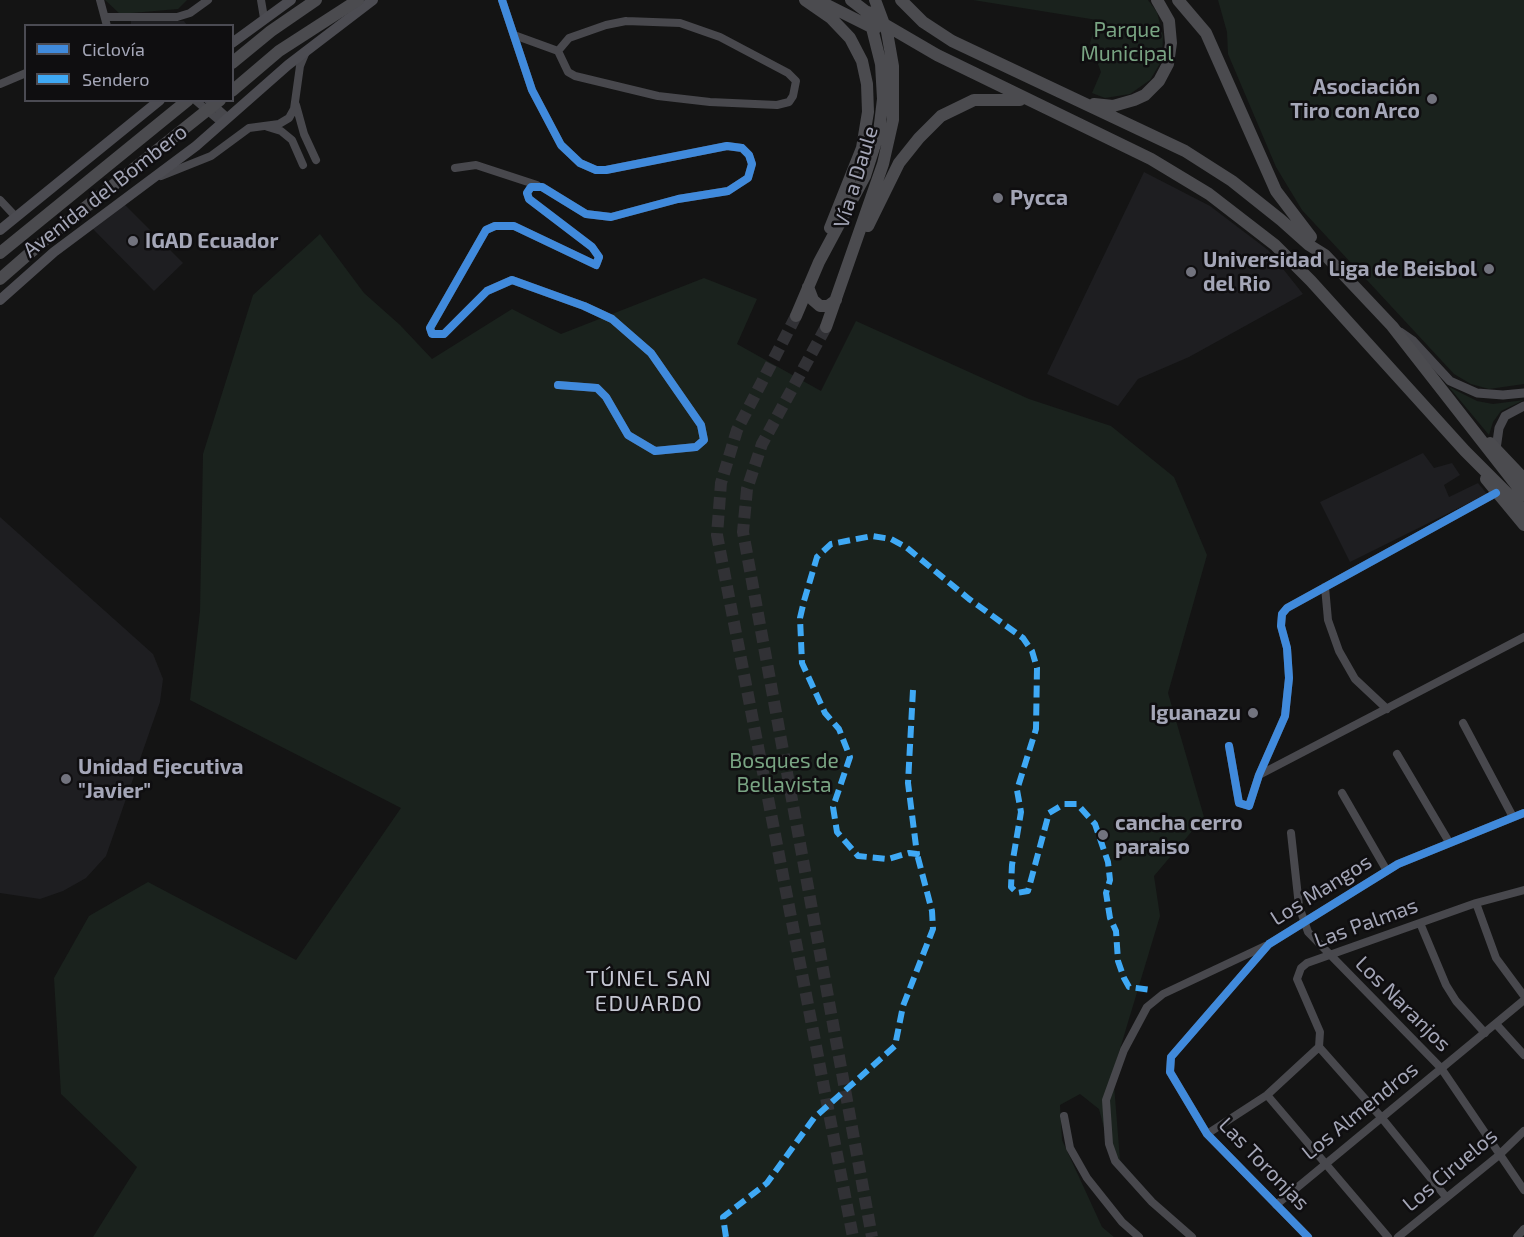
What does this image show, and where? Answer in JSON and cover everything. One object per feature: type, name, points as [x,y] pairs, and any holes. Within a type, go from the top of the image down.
[{"type":"main road","points":[[234,41],[291,0]]},
{"type":"main road","points":[[234,61],[271,31],[316,0]]},
{"type":"main road","points":[[234,90],[279,51],[358,0]]},
{"type":"main road","name":"Avenida del Bombero","points":[[0,300],[54,252],[152,180],[308,49],[373,0]]},
{"type":"main road","points":[[805,0],[831,18],[850,38],[865,70],[868,100],[866,127],[858,161],[829,231],[819,262]]},
{"type":"main road","points":[[817,0],[911,47],[937,55]]},
{"type":"main road","points":[[851,0],[877,20],[937,55],[1182,177],[1209,194],[1275,245],[1339,310],[1466,452],[1524,495]]},
{"type":"main road","name":"Vía a Daule","points":[[796,316],[819,262],[866,176],[887,119],[881,64],[874,30],[862,0]]},
{"type":"main road","name":"Vía a Daule","points":[[826,327],[883,164],[893,66],[886,32],[875,0]]},
{"type":"main road","points":[[901,0],[911,12],[935,32],[1163,139],[1232,181],[1309,245],[1325,255]]},
{"type":"main road","points":[[1084,102],[1104,106],[1123,104],[1145,95],[1159,81],[1168,64],[1172,43],[1169,21],[1157,0]]},
{"type":"main road","points":[[1178,0],[1206,33],[1217,52],[1276,191],[1325,255],[1392,326],[1446,396],[1524,510]]},
{"type":"main road","points":[[845,276],[899,163],[936,121],[952,109],[974,100],[997,98],[1029,101]]},
{"type":"main road","name":"Avenida del Bombero","points":[[0,230],[158,102]]},
{"type":"main road","name":"Avenida del Bombero","points":[[0,279],[47,238],[218,102]]},
{"type":"main road","name":"Avenida del Bombero","points":[[0,253],[66,197],[184,105]]},
{"type":"main road","points":[[808,287],[813,300],[820,306],[828,306],[836,300]]},
{"type":"main road","points":[[1446,396],[1496,449],[1524,525]]},
{"type":"street","points":[[100,0],[107,24]]},
{"type":"street","points":[[106,16],[177,16],[190,13],[208,0]]},
{"type":"street","points":[[261,0],[264,18]]},
{"type":"street","points":[[455,168],[476,165],[538,185],[586,214],[611,217],[685,198],[728,191],[748,178],[752,164],[749,155],[742,148],[727,146],[606,170],[596,170],[579,164],[561,145],[536,100],[502,0]]},
{"type":"street","points":[[514,35],[558,51],[568,72],[574,76],[658,96],[710,102],[777,105],[789,102],[796,85],[794,78],[780,67],[720,37],[698,28],[667,21],[626,21],[606,25],[575,34],[558,51]]},
{"type":"street","points":[[308,49],[300,66],[296,101],[298,118],[316,160]]},
{"type":"street","points":[[0,84],[24,74]]},
{"type":"street","points":[[152,180],[211,156],[243,132],[279,124],[289,118],[296,101]]},
{"type":"street","points":[[198,102],[225,120]]},
{"type":"street","points":[[210,102],[225,120]]},
{"type":"street","points":[[263,126],[282,131],[292,140],[303,165]]},
{"type":"street","points":[[538,185],[528,190],[530,199],[592,247],[598,255],[598,263],[593,265],[514,226],[491,227],[483,234],[430,328],[431,333],[437,336],[444,334],[487,291],[512,280],[584,306],[612,319],[651,353],[701,425],[704,440],[696,447],[655,451],[628,435],[606,397],[597,388],[558,385]]},
{"type":"street","points":[[0,200],[15,216]]},
{"type":"street","points":[[1392,326],[1413,341],[1450,381],[1477,393],[1503,395],[1524,393]]},
{"type":"street","points":[[1496,449],[1501,421],[1510,411],[1524,405]]},
{"type":"street","points":[[1229,746],[1239,803],[1244,807],[1252,802],[1259,775],[1285,716],[1289,678],[1287,648],[1281,626],[1282,614],[1325,587],[1509,485]]},
{"type":"street","points":[[1325,587],[1328,620],[1339,651],[1355,678],[1387,709]]},
{"type":"street","points":[[1259,775],[1524,637]]},
{"type":"street","points":[[1463,723],[1513,817]]},
{"type":"street","points":[[1397,754],[1449,842]]},
{"type":"street","points":[[1342,793],[1387,871]]},
{"type":"street","name":"Los Mangos","points":[[1175,1052],[1269,944],[1387,871],[1449,842],[1524,813]]},
{"type":"street","name":"Los Naranjos","points":[[1291,833],[1297,892],[1308,932],[1441,1068],[1498,1156],[1524,1190]]},
{"type":"street","name":"Las Palmas","points":[[1319,1047],[1320,1032],[1298,978],[1301,968],[1307,963],[1476,903],[1524,890]]},
{"type":"street","points":[[1476,903],[1496,958],[1524,998]]},
{"type":"street","points":[[1420,923],[1446,985],[1456,1001],[1485,1033]]},
{"type":"street","points":[[1192,1237],[1152,1202],[1115,1161],[1109,1144],[1106,1100],[1124,1050],[1147,1007],[1163,994],[1269,944]]},
{"type":"street","name":"Los Almendros","points":[[1276,1204],[1496,1024],[1524,998]]},
{"type":"street","points":[[1496,1024],[1524,1055]]},
{"type":"street","points":[[1207,1134],[1267,1095],[1319,1047],[1381,1117],[1446,1197]]},
{"type":"street","name":"Las Toronjas","points":[[1175,1052],[1171,1057],[1170,1072],[1207,1134],[1308,1237]]},
{"type":"street","points":[[1267,1095],[1388,1237]]},
{"type":"street","points":[[1064,1116],[1070,1148],[1088,1178],[1122,1222],[1139,1237]]},
{"type":"street","name":"Los Ciruelos","points":[[1398,1237],[1498,1156],[1524,1131]]},
{"type":"street","points":[[1517,1237],[1524,1229]]},
{"type":"shaded area","points":[[131,21],[184,21],[186,24],[131,24]]},
{"type":"shaded area","name":"Universidad del Rio","points":[[1144,172],[1210,206],[1268,250],[1303,294],[1189,357],[1138,379],[1118,406],[1047,374]]},
{"type":"shaded area","name":"IGAD Ecuador","points":[[121,201],[183,263],[154,291],[91,227]]},
{"type":"shaded area","points":[[1423,453],[1434,468],[1452,463],[1460,475],[1444,485],[1449,497],[1478,483],[1487,494],[1350,562],[1320,502]]},
{"type":"shaded area","name":"Unidad Ejecutiva \"Javier\"","points":[[0,517],[153,654],[163,679],[160,702],[106,856],[86,878],[63,891],[40,899],[0,893]]},
{"type":"green space","points":[[105,0],[187,0],[178,9],[120,14]]},
{"type":"green space","name":"Parque Municipal","points":[[973,0],[1148,0],[1157,12],[1163,36],[1162,60],[1150,80],[1130,94],[1105,98],[1092,93],[1101,72],[1090,43],[1097,20]]},
{"type":"green space","points":[[1218,0],[1524,0],[1524,384],[1489,389],[1471,384],[1454,374],[1302,210],[1276,167],[1228,54],[1227,32]]},
{"type":"green space","name":"Bosques de Bellavista","points":[[320,234],[364,293],[400,325],[432,359],[512,309],[561,334],[704,278],[757,299],[737,344],[821,391],[856,321],[1029,399],[1111,426],[1174,477],[1207,555],[1168,693],[1204,817],[1154,876],[1160,916],[1113,1072],[1120,1160],[1187,1237],[1114,1165],[1099,1109],[1080,1094],[1060,1105],[1062,1140],[1102,1227],[1114,1237],[93,1237],[137,1167],[61,1094],[54,978],[89,916],[148,882],[296,960],[401,808],[190,700],[200,611],[203,454],[253,295]]},
{"type":"green space","points":[[1449,387],[1477,401],[1493,404],[1524,400],[1501,411],[1493,422],[1489,435]]},
{"type":"tunnel","points":[[796,316],[737,430],[721,483],[717,535],[853,1237]]},
{"type":"tunnel","points":[[826,327],[762,444],[747,489],[743,532],[872,1237]]},
{"type":"marked path","points":[[913,690],[908,783],[917,854],[909,853],[888,859],[858,856],[837,832],[833,807],[850,757],[839,729],[825,713],[802,663],[800,618],[804,601],[817,557],[831,544],[872,536],[891,539],[906,547],[969,599],[1023,638],[1032,651],[1037,668],[1036,729],[1017,790],[1021,812],[1012,865],[1011,887],[1017,893],[1028,891],[1049,813],[1064,804],[1077,804],[1095,824],[1108,862],[1110,880],[1106,893],[1110,918],[1116,931],[1118,961],[1124,978],[1129,987],[1152,990]]},
{"type":"marked path","points":[[726,1237],[723,1217],[767,1183],[814,1118],[895,1046],[903,1006],[933,929],[932,911],[917,854]]},
{"type":"cycle path","points":[[502,0],[532,90],[561,145],[580,163],[596,170],[606,170],[727,146],[742,148],[749,155],[752,164],[748,178],[728,191],[678,199],[611,217],[586,214],[542,187],[531,187],[527,193],[529,199],[592,247],[599,257],[596,265],[514,226],[495,226],[486,230],[430,328],[432,334],[444,334],[487,291],[512,280],[584,306],[612,319],[651,353],[701,425],[704,440],[696,447],[655,451],[628,435],[606,397],[597,388],[558,385]]},
{"type":"cycle path","points":[[1229,746],[1239,803],[1249,806],[1259,775],[1285,716],[1289,678],[1287,648],[1281,626],[1282,614],[1287,608],[1496,493]]},
{"type":"cycle path","points":[[1308,1237],[1207,1134],[1170,1072],[1171,1057],[1269,944],[1398,864],[1524,813]]},
{"type":"place","name":"Asociación Tiro con Arco","points":[[1432,99]]},
{"type":"place","name":"Pycca","points":[[998,198]]},
{"type":"place","name":"IGAD Ecuador","points":[[133,241]]},
{"type":"place","name":"Liga de Beisbol","points":[[1489,269]]},
{"type":"place","name":"Universidad del Rio","points":[[1191,272]]},
{"type":"place","name":"Iguanazu","points":[[1253,713]]},
{"type":"place","name":"Unidad Ejecutiva \"Javier\"","points":[[66,779]]},
{"type":"place","name":"cancha cerro paraiso","points":[[1103,835]]},
{"type":"district","name":"TÚNEL SAN EDUARDO","points":[[649,992]]}]
